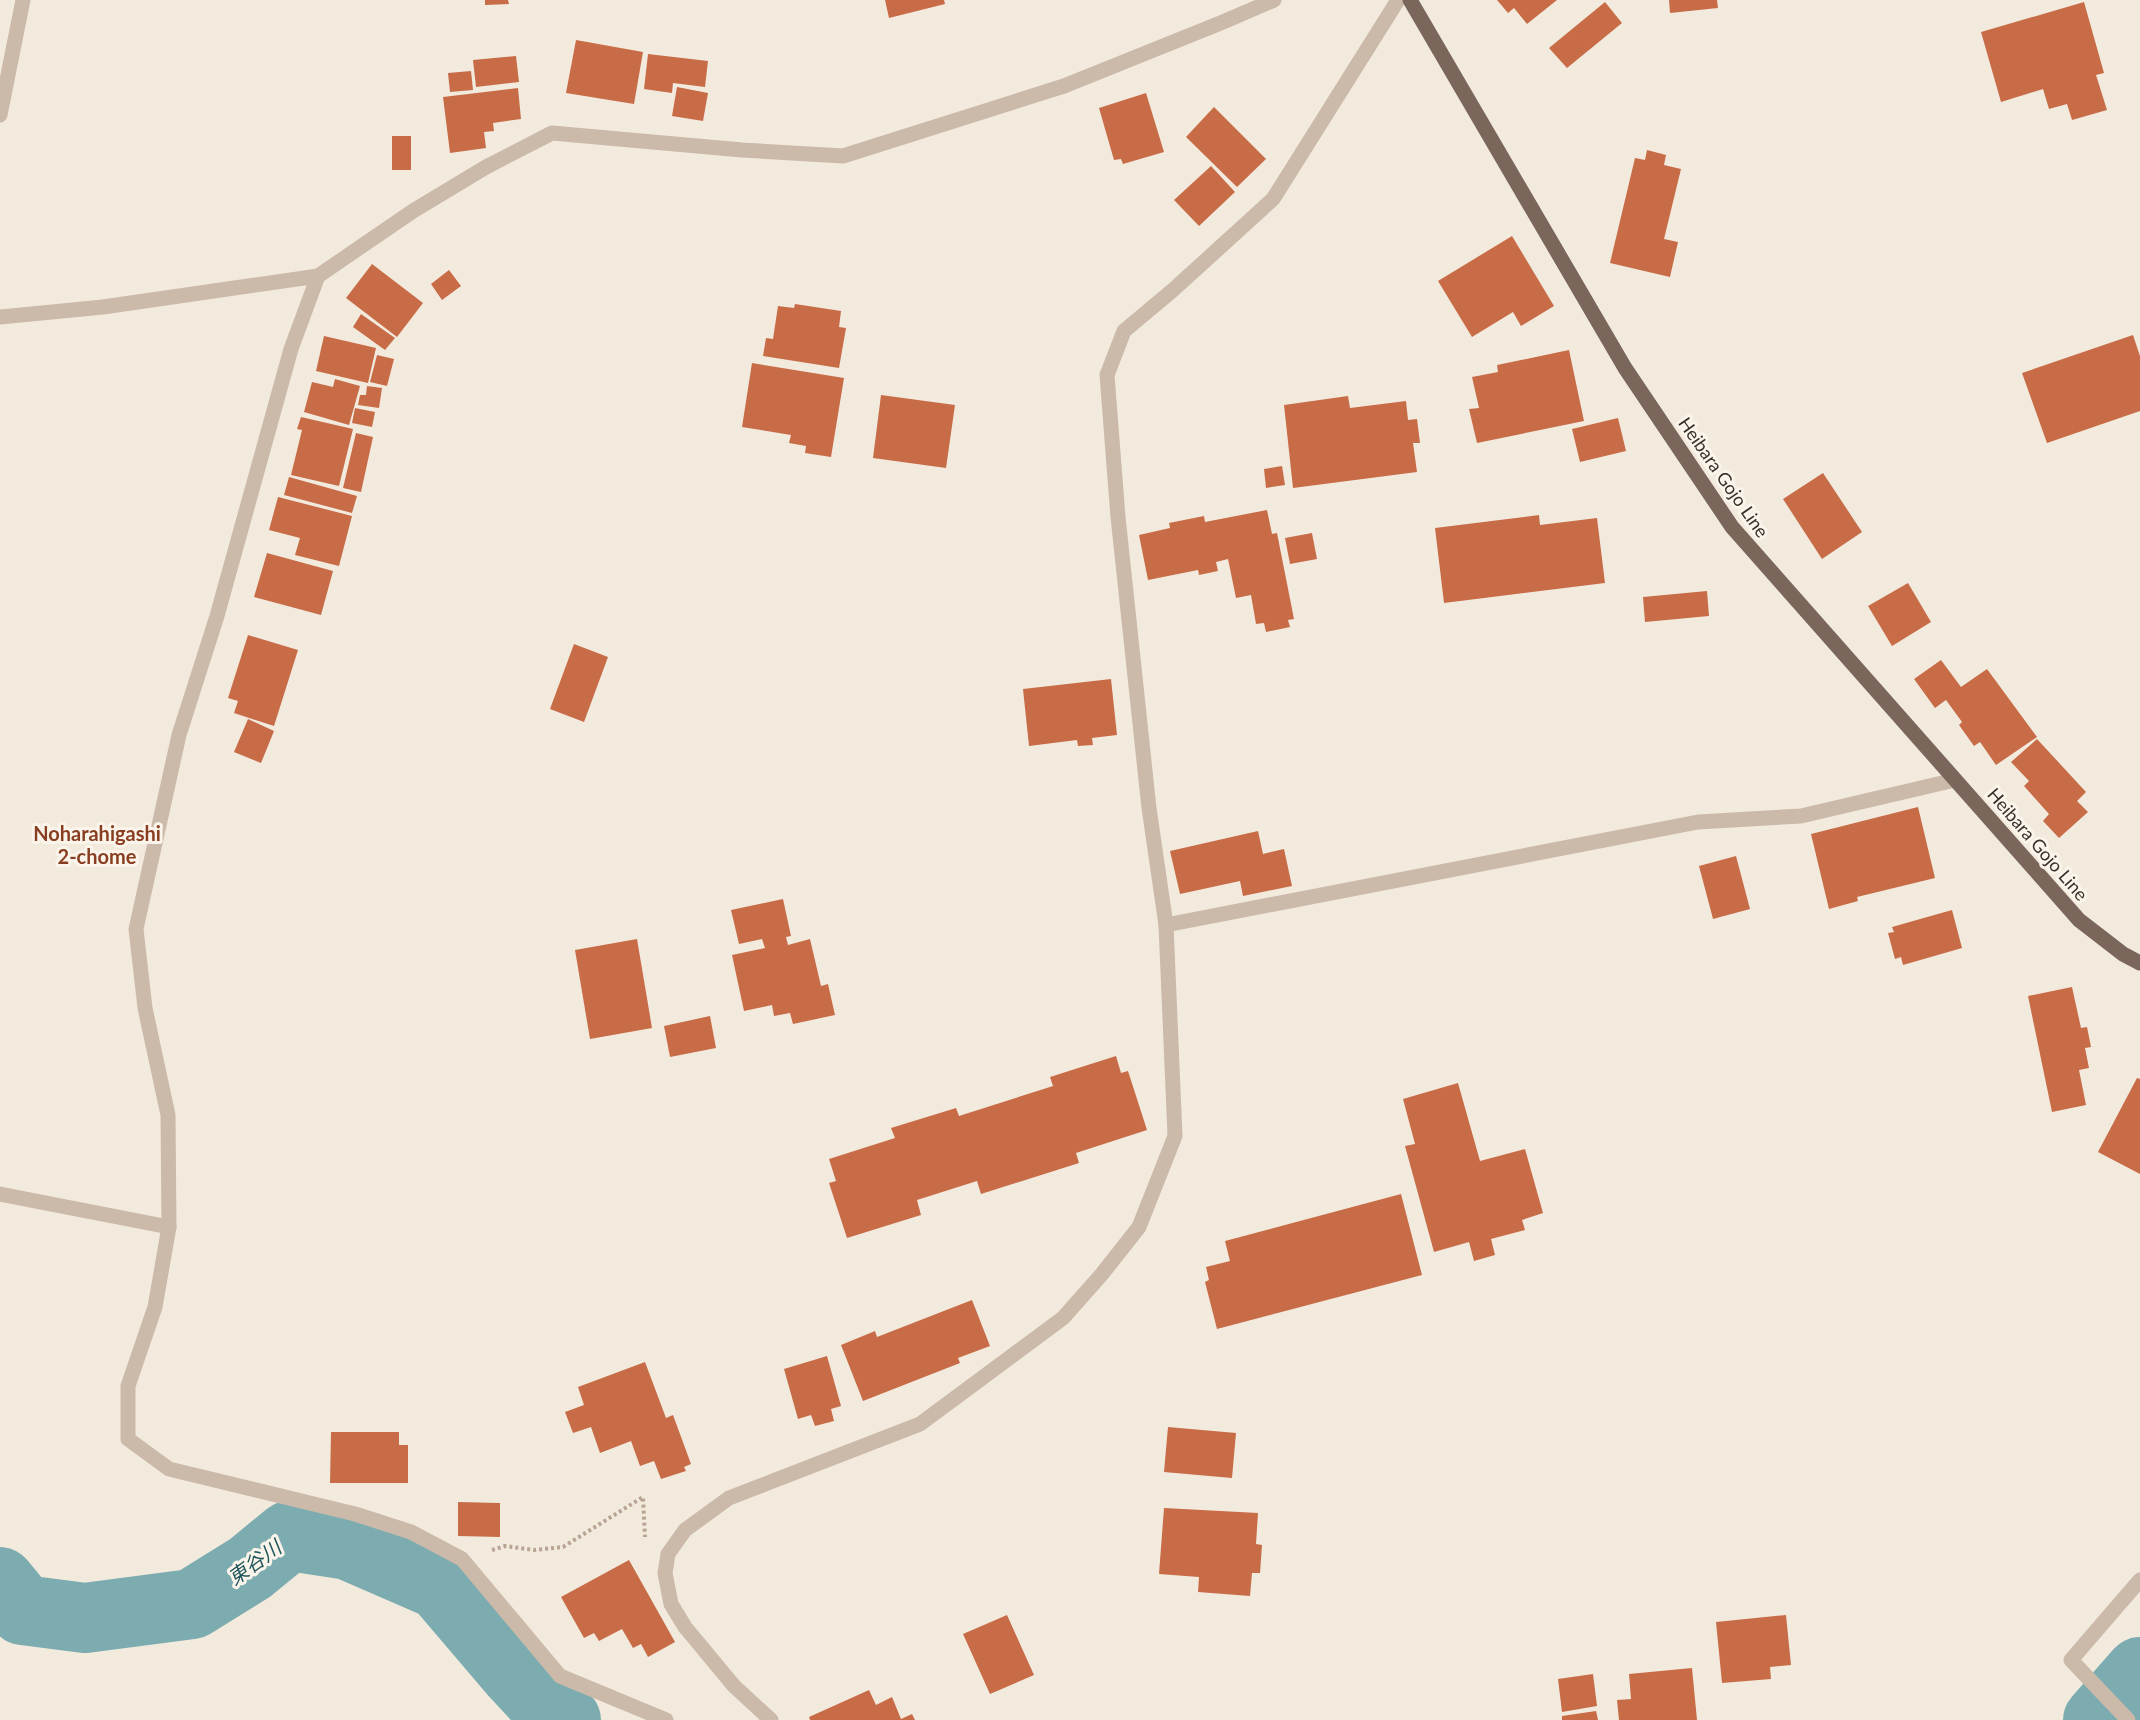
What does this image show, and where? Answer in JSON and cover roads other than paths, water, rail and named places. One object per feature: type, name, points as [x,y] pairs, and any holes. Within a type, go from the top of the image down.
[{"type":"main road","name":"Heibara Gojo Line","points":[[1410,0],[1625,368],[1732,527],[2079,920],[2123,954],[2140,963]]},
{"type":"street","points":[[0,115],[22,0]]},
{"type":"street","points":[[0,317],[103,307],[318,276],[413,211],[486,167],[552,133],[742,150],[843,156],[1064,86],[1274,0]]},
{"type":"street","points":[[771,1720],[734,1686],[685,1628],[671,1604],[665,1573],[668,1554],[684,1530],[729,1498],[920,1424],[1063,1318],[1139,1227],[1175,1136],[1166,925],[1149,808],[1119,528],[1107,375],[1124,331],[1173,290],[1273,199],[1398,0]]},
{"type":"street","points":[[318,276],[291,350],[217,616],[179,735],[136,929],[145,1008],[168,1114],[169,1227],[155,1306],[128,1386],[128,1438],[169,1469],[355,1514],[411,1532],[462,1559],[560,1676],[666,1720]]},
{"type":"street","points":[[1166,925],[1698,822],[1801,816],[1955,780]]},
{"type":"street","points":[[0,1194],[169,1227]]},
{"type":"street","points":[[2123,1715],[2071,1660],[2140,1580]]},
{"type":"waterway","name":"東谷川","points":[[0,1582],[23,1610],[85,1618],[192,1604],[250,1568],[289,1536],[348,1545],[440,1585],[553,1714],[566,1720]]},
{"type":"waterway","name":"東谷川","points":[[2098,1720],[2140,1672]]},
{"type":"district","name":"Noharahigashi 2-chome","points":[[97,844]]}]
